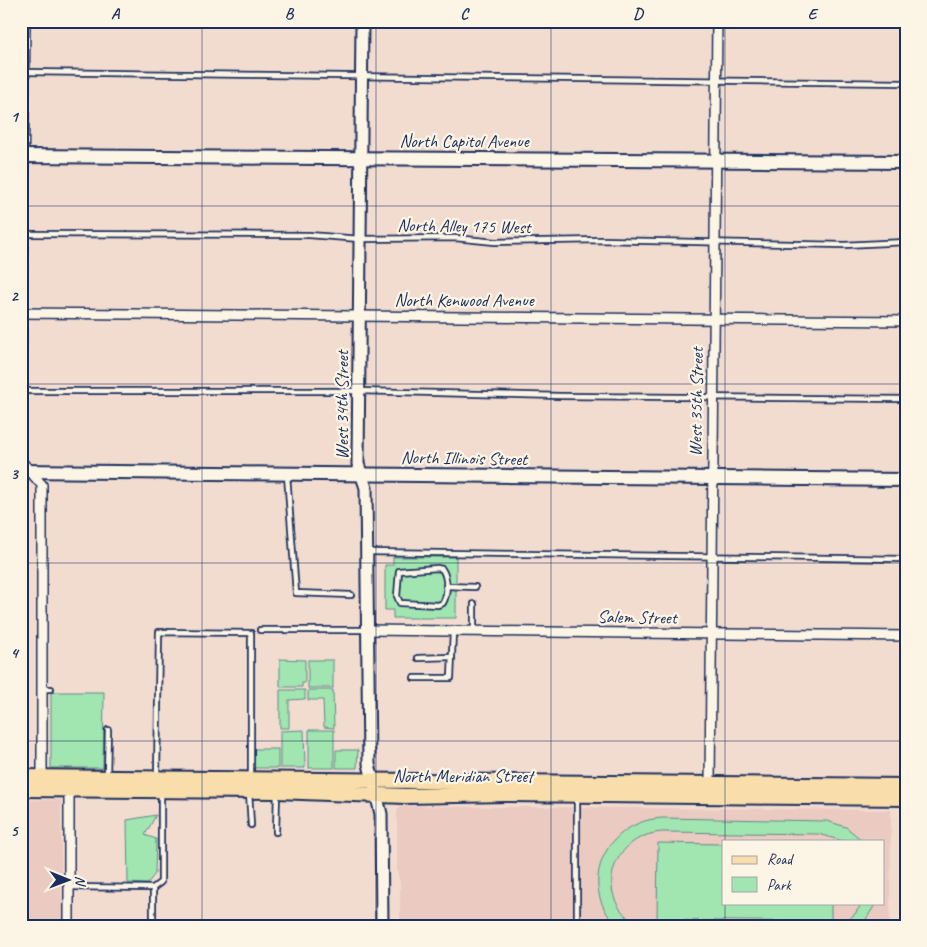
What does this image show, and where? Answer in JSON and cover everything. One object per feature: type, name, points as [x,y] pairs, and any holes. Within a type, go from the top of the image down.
[{"type":"main road","name":"North Capitol Avenue","points":[[23,156],[906,162]]},
{"type":"main road","name":"North Illinois Street","points":[[26,471],[906,480]]},
{"type":"main road","name":"North Meridian Street","points":[[21,777],[108,778],[159,784]]},
{"type":"main road","name":"North Meridian Street","points":[[21,789],[69,789],[159,784],[375,787],[710,784],[906,786]]},
{"type":"main road","name":"North Meridian Street","points":[[250,785],[277,791],[375,787],[444,797],[577,794],[906,798]]},
{"type":"street","points":[[21,362],[23,72],[26,21]]},
{"type":"street","name":"West 34th Street","points":[[362,21],[358,464],[366,488],[369,764],[381,814],[382,926]]},
{"type":"street","name":"West 35th Street","points":[[710,784],[717,21]]},
{"type":"street","name":"North Kenwood Avenue","points":[[22,313],[906,321]]},
{"type":"street","points":[[21,461],[26,471],[42,485],[47,689],[42,777]]},
{"type":"street","name":"Salem Street","points":[[368,630],[906,636]]},
{"type":"street","points":[[69,789],[69,926]]},
{"type":"lane","points":[[23,72],[906,83]]},
{"type":"lane","name":"North Alley 175 West","points":[[22,234],[309,235],[360,239],[455,238],[495,242],[714,242],[844,245],[906,242]]},
{"type":"lane","points":[[21,391],[359,391],[713,398],[906,399]]},
{"type":"lane","points":[[287,473],[296,593],[351,595]]},
{"type":"lane","points":[[367,552],[711,558],[906,559]]},
{"type":"lane","points":[[405,569],[442,569],[446,586],[445,600],[438,605],[403,604],[398,601],[397,574],[405,569]]},
{"type":"lane","points":[[446,586],[475,587]]},
{"type":"lane","points":[[474,604],[474,631]]},
{"type":"lane","points":[[260,630],[368,630]]},
{"type":"lane","points":[[414,678],[451,678],[453,631]]},
{"type":"lane","points":[[68,887],[153,888],[161,882],[159,632],[251,633],[251,825]]},
{"type":"lane","points":[[418,658],[452,657]]},
{"type":"lane","points":[[108,730],[108,778]]},
{"type":"lane","points":[[276,832],[277,791]]},
{"type":"lane","points":[[577,794],[577,926]]},
{"type":"lane","points":[[153,888],[153,926]]},
{"type":"shaded area","points":[[21,800],[61,800],[62,926],[21,926]]},
{"type":"shaded area","points":[[400,806],[891,810],[890,926],[400,926],[400,884],[397,870],[397,811]]},
{"type":"green space","points":[[393,557],[456,557],[456,618],[393,618],[393,610],[385,610],[385,565],[393,565]]},
{"type":"green space","points":[[280,659],[305,660],[305,683],[302,683],[302,687],[280,687]]},
{"type":"green space","points":[[308,660],[333,660],[333,688],[308,688]]},
{"type":"green space","points":[[280,690],[305,690],[305,699],[289,700],[289,728],[280,728]]},
{"type":"green space","points":[[308,690],[333,690],[334,728],[324,727],[323,700],[308,700]]},
{"type":"green space","points":[[51,692],[104,692],[103,768],[51,768]]},
{"type":"green space","points":[[304,730],[305,768],[280,768],[280,731]]},
{"type":"green space","points":[[309,730],[334,730],[334,768],[309,768]]},
{"type":"green space","points":[[254,749],[278,749],[278,768],[254,768]]},
{"type":"green space","points":[[336,750],[358,750],[357,768],[336,768]]},
{"type":"green space","points":[[156,815],[145,835],[156,839],[155,874],[147,884],[128,883],[127,820]]},
{"type":"green space","points":[[663,818],[827,821],[846,827],[862,840],[839,840],[818,834],[663,832],[645,836],[630,844],[619,856],[613,871],[612,886],[616,901],[625,915],[640,926],[617,926],[605,909],[599,892],[598,874],[603,857],[613,842],[626,830],[643,821]]},
{"type":"green space","points":[[658,843],[722,844],[722,904],[831,904],[831,922],[657,920]]},
{"type":"green space","points":[[861,904],[875,904],[862,926],[841,926],[855,914]]}]
